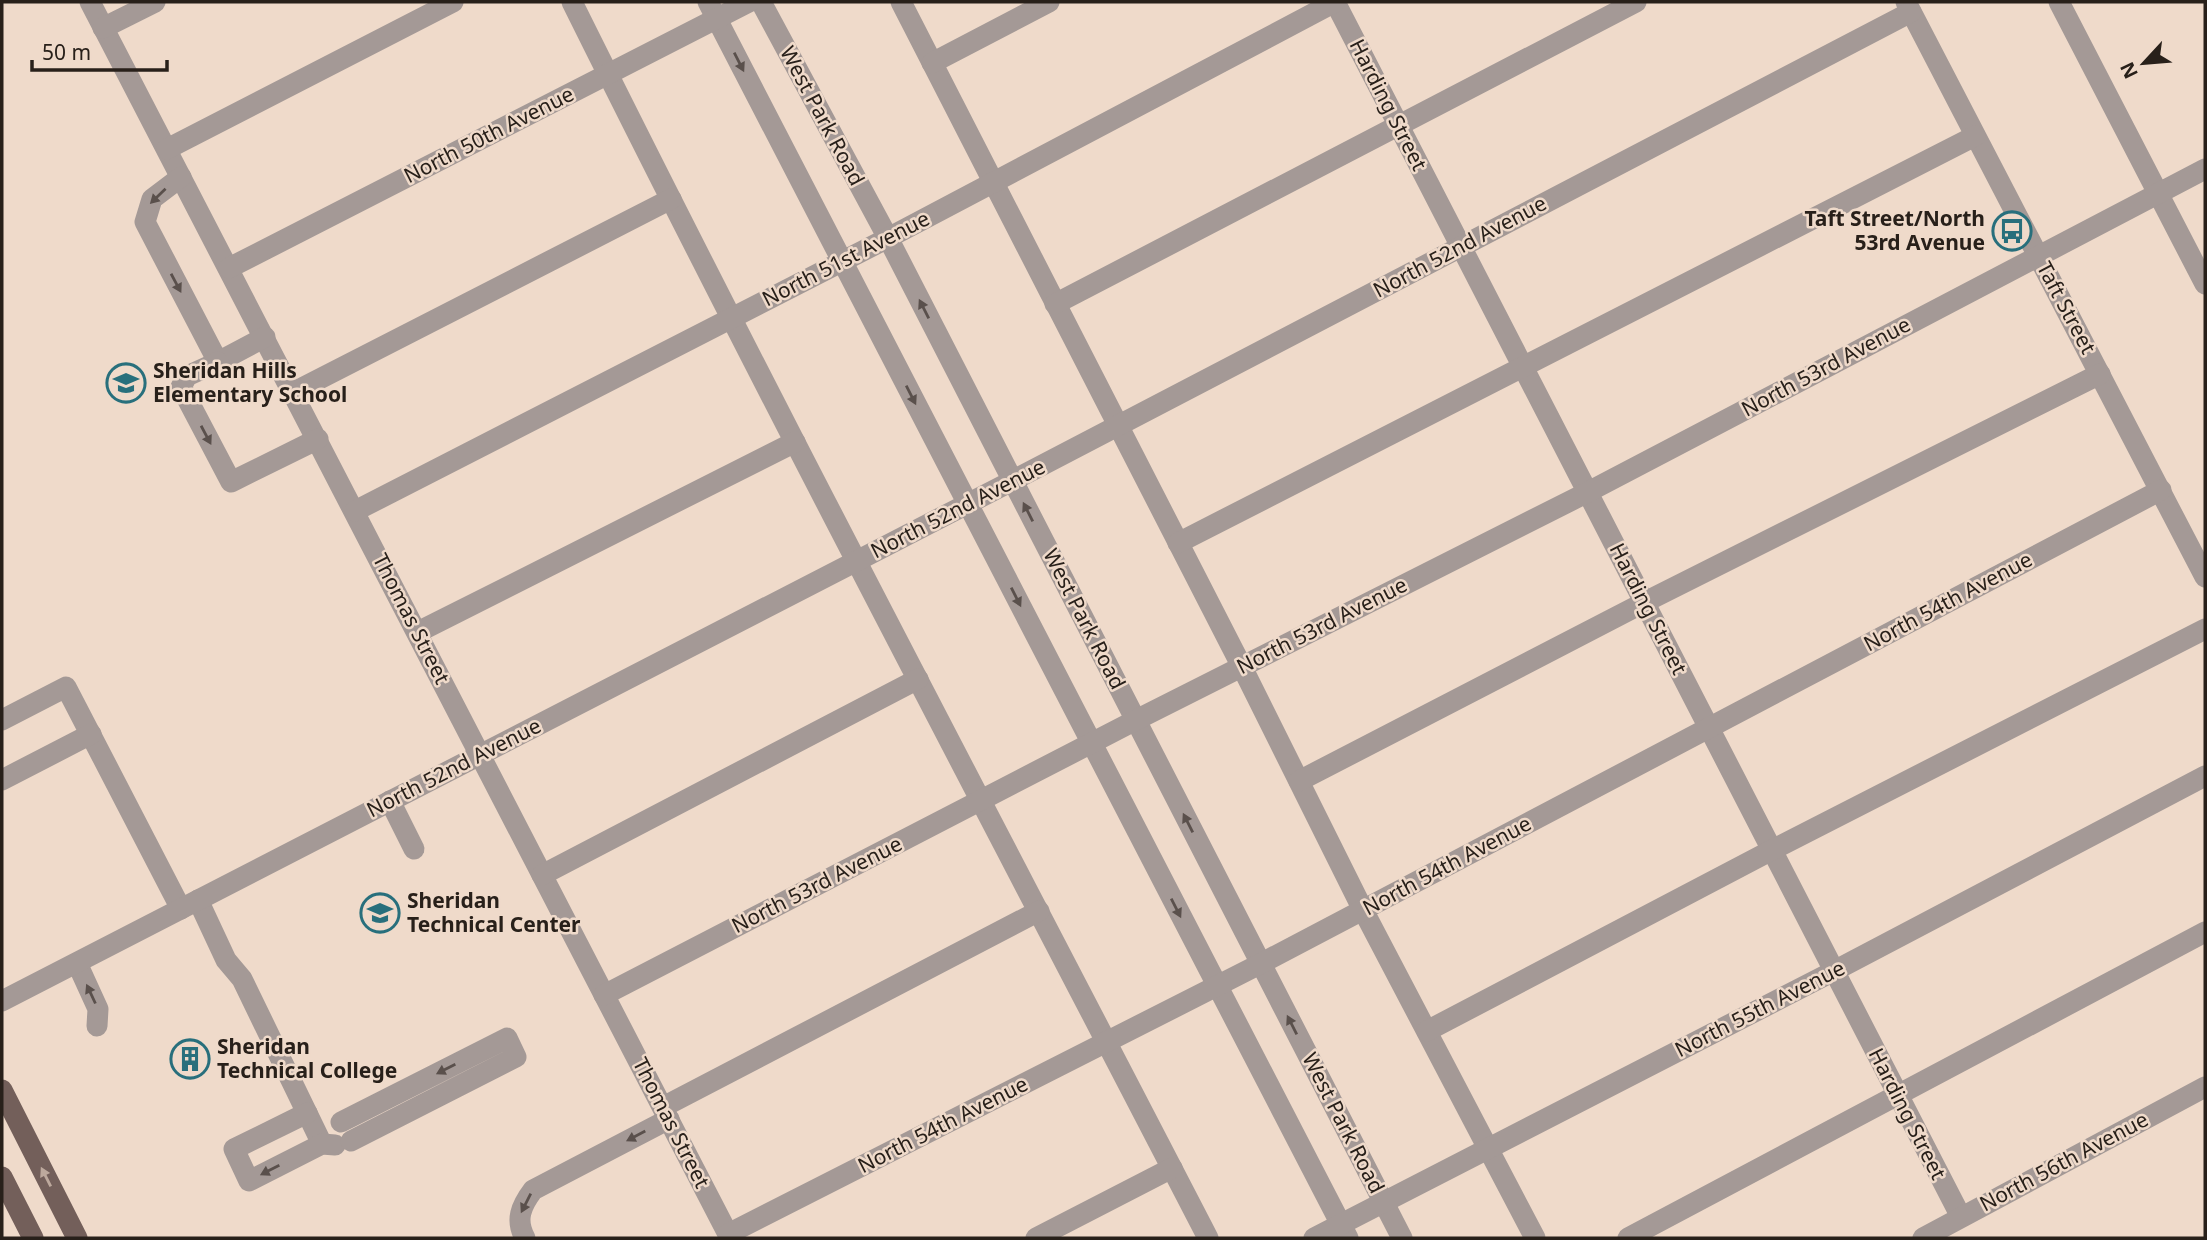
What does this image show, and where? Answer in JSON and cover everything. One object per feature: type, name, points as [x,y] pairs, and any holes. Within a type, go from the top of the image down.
[{"type":"main road","points":[[2,1090],[77,1238]]},
{"type":"main road","points":[[2,1177],[33,1238]]},
{"type":"street","name":"Thomas Street","points":[[90,2],[729,1236]]},
{"type":"street","points":[[103,28],[155,2]]},
{"type":"street","points":[[167,149],[453,2]]},
{"type":"street","points":[[572,2],[855,562],[982,800],[1208,1238]]},
{"type":"street","name":"North 50th Avenue","points":[[229,268],[608,74],[712,10],[749,2]]},
{"type":"street","name":"West Park Road","points":[[761,2],[888,238],[1402,1238]]},
{"type":"street","points":[[901,2],[1242,667],[1363,910],[1535,1238]]},
{"type":"street","points":[[932,62],[1049,2]]},
{"type":"street","name":"North 51st Avenue","points":[[355,511],[888,238],[1335,2]]},
{"type":"street","name":"Harding Street","points":[[1335,2],[1961,1217]]},
{"type":"street","points":[[1055,304],[1636,2]]},
{"type":"street","points":[[2060,2],[2205,284]]},
{"type":"street","name":"Taft Street","points":[[1908,7],[2205,577]]},
{"type":"street","name":"North 52nd Avenue","points":[[2,1001],[1118,426],[1460,247],[1908,7]]},
{"type":"street","points":[[712,10],[1344,1231]]},
{"type":"street","points":[[1178,544],[1975,136]]},
{"type":"street","name":"North 53rd Avenue","points":[[604,995],[1091,743],[1588,492],[2205,169]]},
{"type":"street","points":[[181,177],[152,199],[146,211],[145,222],[218,362]]},
{"type":"street","points":[[294,392],[671,199]]},
{"type":"street","points":[[265,337],[187,376],[181,387],[231,482],[318,439]]},
{"type":"street","points":[[1299,781],[2100,374]]},
{"type":"street","points":[[418,632],[794,442]]},
{"type":"street","name":"North 54th Avenue","points":[[729,1236],[1261,964],[2161,490]]},
{"type":"street","points":[[1427,1031],[1772,850],[2205,629]]},
{"type":"street","points":[[542,875],[918,679]]},
{"type":"street","points":[[2,720],[66,687],[190,904],[226,960],[242,979],[307,1113],[338,1136]]},
{"type":"street","points":[[2,780],[91,734]]},
{"type":"street","name":"North 55th Avenue","points":[[1314,1238],[1344,1231],[1384,1202],[2205,776]]},
{"type":"street","points":[[390,801],[414,849]]},
{"type":"street","points":[[525,1238],[519,1227],[522,1205],[533,1190],[666,1113],[1039,911]]},
{"type":"street","points":[[1628,1238],[2205,932]]},
{"type":"street","points":[[77,963],[98,1009],[97,1026]]},
{"type":"street","points":[[307,1113],[234,1149],[250,1181],[511,1047]]},
{"type":"street","name":"North 56th Avenue","points":[[1923,1238],[2205,1087]]},
{"type":"street","points":[[1036,1238],[1172,1168]]},
{"type":"place","name":"Taft Street/North 53rd Avenue","points":[[2012,231]]},
{"type":"place","name":"Sheridan Hills Elementary School","points":[[126,383]]},
{"type":"place","name":"Sheridan Technical Center","points":[[380,913]]},
{"type":"place","name":"Sheridan Technical College","points":[[190,1059]]}]
